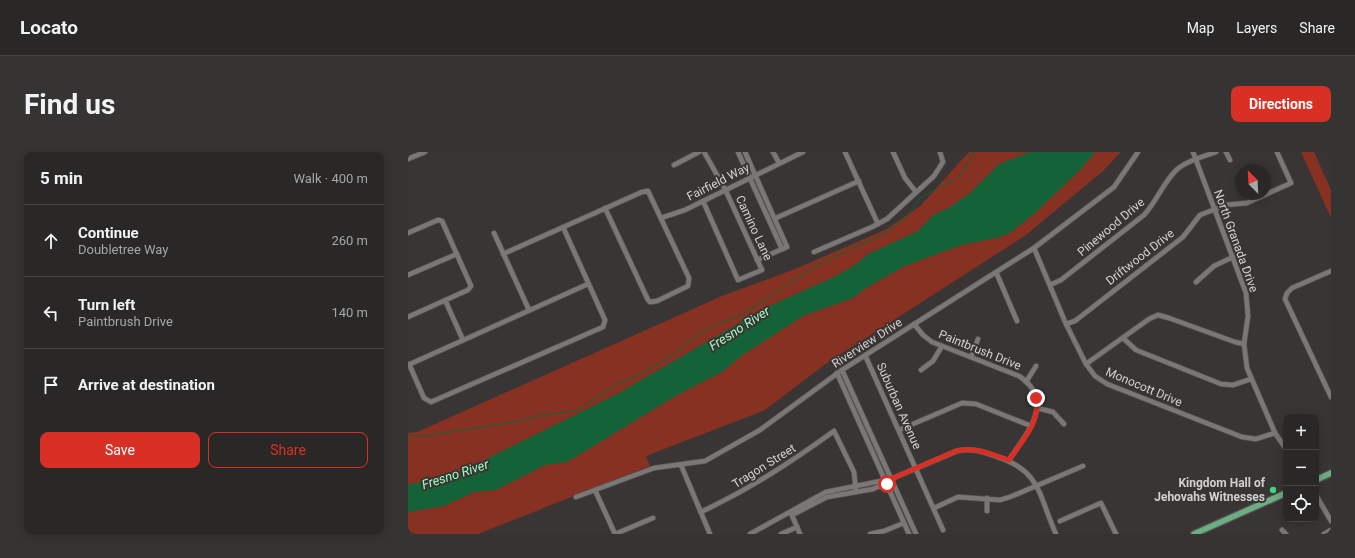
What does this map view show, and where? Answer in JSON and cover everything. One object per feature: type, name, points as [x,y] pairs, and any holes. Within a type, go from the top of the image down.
[{"type":"main road","points":[[1319,479],[1331,473]]},
{"type":"main road","points":[[1194,534],[1283,494]]},
{"type":"street","points":[[408,158],[425,152]]},
{"type":"street","points":[[674,165],[699,152]]},
{"type":"street","name":"Camino Lane","points":[[703,201],[738,280],[762,270],[725,189],[704,152]]},
{"type":"street","points":[[738,152],[782,249]]},
{"type":"street","points":[[745,152],[776,218],[787,247],[757,260]]},
{"type":"street","points":[[773,152],[778,163]]},
{"type":"street","name":"Fairfield Way","points":[[661,218],[685,210],[755,174],[803,152]]},
{"type":"street","points":[[845,152],[878,224]]},
{"type":"street","points":[[893,152],[904,178],[916,192]]},
{"type":"street","points":[[814,252],[887,219],[937,172],[943,162],[940,152]]},
{"type":"street","name":"Riverview Drive","points":[[576,497],[654,468],[681,465],[710,459],[760,430],[842,370],[1034,248],[1114,187],[1138,152]]},
{"type":"street","name":"North Granada Drive","points":[[1193,152],[1246,293],[1248,307],[1244,344],[1245,358],[1251,378],[1275,433],[1283,445]]},
{"type":"street","name":"Pinewood Drive","points":[[1050,285],[1061,280],[1144,215],[1152,206],[1174,173],[1181,166],[1216,152]]},
{"type":"street","points":[[1226,152],[1230,160]]},
{"type":"street","name":"Driftwood Drive","points":[[1066,324],[1075,321],[1183,237],[1200,215],[1226,205],[1247,203],[1291,183],[1278,152]]},
{"type":"street","points":[[776,218],[859,181]]},
{"type":"street","points":[[503,254],[605,208],[642,192],[648,191],[690,281],[686,288],[657,301],[650,302],[646,297],[605,208]]},
{"type":"street","points":[[408,233],[440,220],[471,286],[468,290],[408,317]]},
{"type":"street","points":[[563,227],[605,320],[603,327],[431,402],[424,398],[409,364],[588,284]]},
{"type":"street","points":[[494,233],[529,310]]},
{"type":"street","name":"Monocott Drive","points":[[1034,248],[1066,324],[1086,364],[1095,376],[1107,384],[1242,437],[1256,439],[1275,433]]},
{"type":"street","points":[[408,275],[457,254]]},
{"type":"street","points":[[1196,282],[1214,266],[1233,257]]},
{"type":"street","points":[[1331,271],[1292,288],[1287,293],[1285,299],[1331,397]]},
{"type":"street","points":[[996,272],[1017,320]]},
{"type":"street","points":[[445,300],[463,340]]},
{"type":"street","points":[[1086,364],[1149,319],[1158,315],[1244,344]]},
{"type":"street","name":"Paintbrush Drive","points":[[914,324],[923,336],[942,346],[1019,376],[1034,392],[1037,408]]},
{"type":"street","points":[[1123,338],[1136,350],[1221,384],[1233,385],[1251,378]]},
{"type":"street","points":[[971,357],[978,339]]},
{"type":"street","points":[[921,370],[934,361],[942,346]]},
{"type":"street","name":"Suburban Avenue","points":[[865,356],[944,530]]},
{"type":"street","points":[[1026,382],[1033,374],[1036,366]]},
{"type":"street","points":[[842,370],[916,534]]},
{"type":"street","points":[[837,374],[909,534]]},
{"type":"street","points":[[899,430],[962,402],[976,404],[1031,426]]},
{"type":"street","points":[[1009,460],[1031,426],[1037,408],[1053,412],[1064,424]]},
{"type":"street","name":"Tragon Street","points":[[700,512],[737,495],[788,465],[834,431],[854,472],[856,490]]},
{"type":"street","points":[[750,534],[827,496],[856,490],[873,489],[891,479],[956,451],[968,449],[979,450],[1009,460],[1030,474],[1037,486],[1056,534]]},
{"type":"street","points":[[681,465],[710,534]]},
{"type":"street","points":[[934,508],[958,497],[1000,500],[1010,498],[1083,466]]},
{"type":"street","points":[[595,490],[615,534],[653,518]]},
{"type":"street","points":[[986,511],[987,498]]},
{"type":"street","points":[[1319,500],[1331,521]]},
{"type":"street","points":[[1061,521],[1101,503],[1116,534]]},
{"type":"street","points":[[791,513],[800,534]]},
{"type":"street","points":[[870,534],[884,532],[904,523]]},
{"type":"street","points":[[781,534],[797,527]]},
{"type":"street","points":[[1324,534],[1331,530]]},
{"type":"shaded area","points":[[969,152],[1121,152],[1103,171],[1026,235],[827,363],[765,410],[646,456],[650,466],[478,534],[408,534],[408,433],[417,432],[722,296],[795,269],[887,229],[921,205]]},
{"type":"shaded area","points":[[1301,152],[1314,152],[1331,190],[1331,218]]},
{"type":"water","name":"Fresno River","points":[[1030,152],[1095,152],[1081,169],[1034,214],[1011,232],[1000,237],[962,245],[903,267],[866,288],[853,298],[803,316],[741,356],[722,372],[679,394],[567,462],[545,465],[496,490],[474,492],[444,506],[408,512],[408,485],[458,473],[619,393],[765,308],[836,276],[855,265],[868,254],[918,231],[932,216],[950,207],[970,193],[999,164]]},
{"type":"waterway","name":"Fresno River","points":[[408,436],[425,436],[519,421],[541,415],[576,411],[617,384],[639,375],[668,358],[704,330],[743,314],[817,265],[888,232],[909,214],[920,198],[955,179],[964,171],[974,152]]},
{"type":"place","name":"Kingdom Hall of Jehovahs Witnesses","points":[[1273,490]]},
{"type":"route","points":[[887,484],[891,479],[956,451],[968,449],[979,450],[1009,460],[1035,420],[1037,408],[1036,398]]}]
